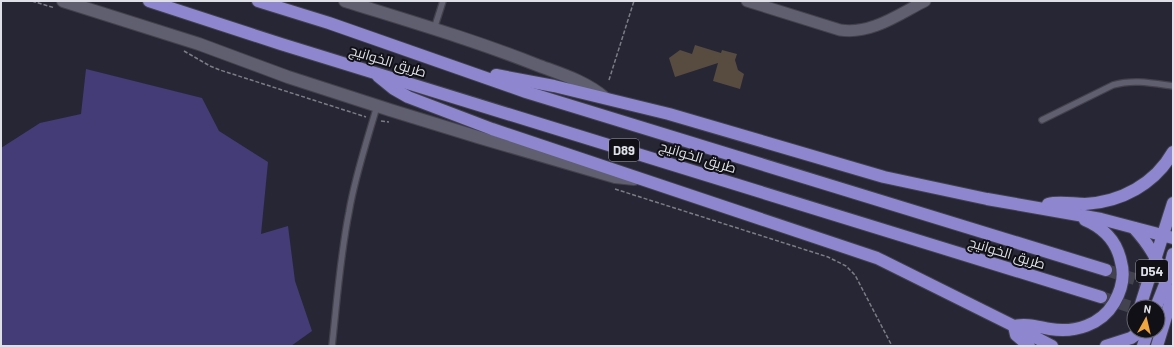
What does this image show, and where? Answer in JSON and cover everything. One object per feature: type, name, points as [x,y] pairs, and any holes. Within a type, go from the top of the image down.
[{"type":"highway","name":"طريق الخوانيج","points":[[149,1],[375,73],[1100,297]]},
{"type":"highway","name":"طريق الخوانيج","points":[[258,1],[329,23],[526,92],[1106,270]]},
{"type":"highway","points":[[461,69],[523,80],[605,98],[720,128],[884,177],[980,197],[1101,219],[1168,237]]},
{"type":"highway","points":[[375,73],[387,84],[408,97],[492,129],[877,258],[1052,346]]},
{"type":"highway","points":[[1040,208],[1052,203],[1084,204],[1104,202],[1124,196],[1144,184],[1158,171],[1173,152]]},
{"type":"highway","name":"D54","points":[[1143,299],[1156,258],[1168,237],[1173,203]]},
{"type":"highway","points":[[1014,326],[1029,325],[1051,330],[1075,330],[1086,327],[1100,319],[1111,308],[1121,287],[1123,275],[1119,252],[1104,231],[1098,226],[1085,220],[1050,213],[1040,208]]},
{"type":"highway","points":[[1134,228],[1142,237],[1169,280]]},
{"type":"highway","points":[[1157,346],[1171,299],[1169,280],[1173,254]]},
{"type":"highway","points":[[1151,274],[1152,299]]},
{"type":"highway","points":[[1156,299],[1169,280]]},
{"type":"highway","points":[[1014,326],[1016,335],[1029,346]]},
{"type":"highway","points":[[1106,346],[1126,339]]},
{"type":"street","points":[[345,1],[515,56],[577,80],[596,90],[605,98]]},
{"type":"street","points":[[747,1],[840,30],[855,32],[876,26],[925,1]]},
{"type":"street","points":[[59,5],[199,44],[288,77],[481,138],[615,177],[639,179]]},
{"type":"lane","points":[[434,29],[443,1]]},
{"type":"lane","points":[[1042,120],[1122,82],[1141,82],[1173,86]]},
{"type":"lane","points":[[332,346],[340,264],[349,211],[377,106]]},
{"type":"path","points":[[32,1],[59,5]]},
{"type":"path","points":[[609,80],[634,1]]},
{"type":"path","points":[[180,50],[220,70],[382,122],[390,122]]},
{"type":"path","points":[[612,188],[840,262],[855,275],[892,346]]},
{"type":"shaded area","points":[[86,69],[202,98],[219,131],[268,162],[261,234],[288,226],[295,281],[312,331],[291,346],[1,346],[1,148],[40,123],[81,114]]},
{"type":"building","points":[[695,45],[721,53],[722,50],[737,54],[735,60],[738,70],[744,74],[740,89],[713,81],[718,63],[675,77],[669,58],[680,50],[692,54]]},
{"type":"tunnel","points":[[1106,270],[1173,291]]},
{"type":"tunnel","points":[[1101,297],[1126,305]]},
{"type":"tunnel","points":[[1166,319],[1173,321]]}]
